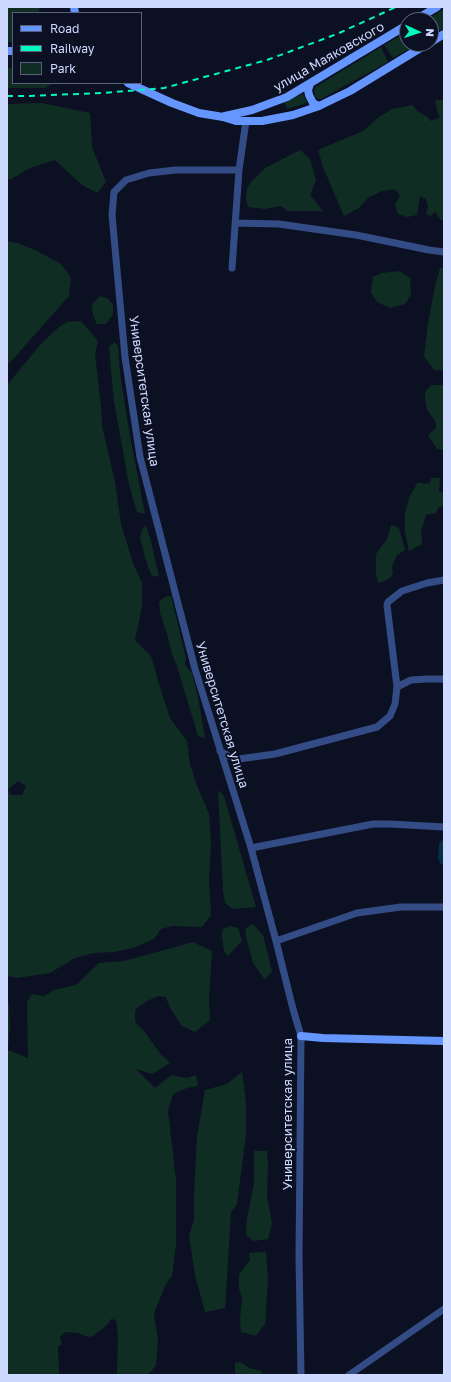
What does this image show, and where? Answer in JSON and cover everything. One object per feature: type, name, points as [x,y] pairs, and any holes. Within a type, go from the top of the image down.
[{"type":"main road","name":"улица Маяковского","points":[[223,117],[237,115],[270,105],[287,97],[399,30]]},
{"type":"main road","points":[[130,84],[172,103],[199,113],[236,121],[262,121],[319,106],[350,91],[414,52]]},
{"type":"main road","points":[[310,84],[308,90],[309,95],[313,103],[319,106]]},
{"type":"main road","points":[[301,1036],[323,1038],[444,1041]]},
{"type":"street","points":[[232,268],[239,170],[246,121]]},
{"type":"street","name":"Университетская улица","points":[[239,170],[176,170],[149,173],[126,180],[114,192],[112,214],[125,356],[140,457],[195,669],[251,848],[301,1036],[301,1375]]},
{"type":"street","points":[[235,223],[286,225],[356,235],[444,252]]},
{"type":"street","points":[[220,751],[239,759],[275,754],[377,727],[390,716],[395,704],[397,687],[387,605],[388,602],[402,591],[427,583],[444,580]]},
{"type":"street","points":[[397,687],[412,680],[444,679]]},
{"type":"street","points":[[251,848],[372,824],[444,827]]},
{"type":"street","points":[[276,941],[357,913],[401,907],[444,908]]},
{"type":"street","points":[[349,1375],[444,1309]]},
{"type":"green space","points":[[7,7],[40,7],[38,12],[12,12],[12,42],[7,42]]},
{"type":"green space","points":[[444,9],[444,28],[439,31],[439,12]]},
{"type":"green space","points":[[399,37],[399,52],[403,52],[393,58],[384,45]]},
{"type":"green space","points":[[381,47],[388,62],[321,99],[318,99],[315,96],[314,88]]},
{"type":"green space","points":[[7,68],[12,68],[12,84],[52,84],[45,88],[7,88]]},
{"type":"green space","points":[[303,94],[307,103],[287,109],[284,102]]},
{"type":"green space","points":[[435,100],[444,100],[444,220],[441,220],[435,212],[431,216],[426,214],[428,206],[426,199],[420,196],[417,215],[407,217],[398,214],[395,205],[400,195],[395,189],[382,191],[369,197],[359,208],[344,216],[323,167],[318,150],[363,131],[379,117],[392,109],[413,105],[417,111],[431,121],[440,117]]},
{"type":"green space","points":[[42,103],[90,113],[92,147],[106,182],[97,193],[82,185],[55,160],[30,168],[11,179],[7,179],[7,104]]},
{"type":"green space","points":[[300,150],[310,159],[316,180],[310,195],[323,211],[287,211],[281,206],[265,209],[248,207],[246,199],[247,189],[251,182],[265,168]]},
{"type":"green space","points":[[7,241],[35,250],[61,264],[71,278],[69,296],[7,366]]},
{"type":"green space","points":[[444,267],[444,371],[434,370],[424,356],[435,286],[440,268]]},
{"type":"green space","points":[[399,271],[410,278],[411,295],[405,304],[390,308],[377,302],[371,292],[373,277],[382,273]]},
{"type":"green space","points":[[100,296],[107,298],[113,304],[113,314],[106,324],[97,324],[93,315],[92,304]]},
{"type":"green space","points":[[81,321],[98,341],[95,354],[102,426],[115,482],[121,524],[133,563],[142,583],[142,606],[135,640],[151,656],[170,718],[187,741],[190,764],[209,814],[211,842],[209,879],[211,915],[202,927],[172,926],[161,929],[154,939],[133,948],[114,952],[94,953],[75,958],[50,973],[17,978],[7,976],[7,385],[41,344],[58,328],[67,322]],"holes":[[[18,781],[26,786],[22,795],[11,795],[8,790]]]},
{"type":"green space","points":[[115,342],[118,347],[120,373],[130,436],[145,514],[137,512],[129,485],[114,402],[109,347]]},
{"type":"green space","points":[[431,385],[444,385],[444,450],[437,449],[428,435],[436,428],[436,423],[427,409],[425,400],[425,392]]},
{"type":"green space","points":[[431,478],[440,478],[439,492],[444,493],[444,505],[438,508],[436,513],[426,515],[421,531],[422,544],[409,551],[405,532],[405,514],[409,498],[418,482],[425,484],[430,483]]},
{"type":"green space","points":[[146,525],[159,577],[151,575],[140,538],[142,530]]},
{"type":"green space","points":[[391,525],[399,528],[405,550],[397,555],[392,566],[393,572],[390,578],[378,583],[376,573],[376,554],[387,539]]},
{"type":"green space","points":[[171,596],[186,658],[185,665],[192,673],[198,697],[205,738],[198,736],[160,613],[159,602],[165,597]]},
{"type":"green space","points":[[218,790],[224,796],[256,907],[233,909],[225,903],[223,891]]},
{"type":"green space","points":[[253,924],[263,935],[272,971],[265,980],[253,963],[247,941],[245,929]]},
{"type":"green space","points":[[230,926],[238,928],[242,941],[228,956],[224,951],[222,935],[223,929]]},
{"type":"green space","points":[[193,942],[212,951],[209,997],[210,1020],[195,1032],[181,1025],[169,1006],[166,997],[158,996],[145,1002],[135,1010],[135,1022],[144,1031],[159,1052],[170,1063],[152,1074],[136,1069],[155,1088],[171,1075],[187,1078],[196,1075],[198,1086],[187,1088],[173,1094],[168,1111],[176,1180],[176,1244],[172,1276],[165,1286],[154,1313],[158,1342],[156,1365],[148,1375],[117,1375],[118,1336],[116,1320],[111,1319],[108,1324],[93,1336],[88,1337],[78,1333],[65,1332],[60,1337],[62,1344],[58,1347],[59,1375],[7,1375],[7,1001],[9,1003],[10,1027],[8,1050],[28,1058],[27,1002],[32,994],[44,996],[54,990],[76,985],[99,963],[124,961]]},
{"type":"green space","points":[[242,1072],[246,1103],[246,1134],[237,1204],[231,1213],[225,1308],[205,1312],[195,1275],[189,1236],[194,1220],[197,1136],[205,1090],[227,1084]]},
{"type":"green space","points":[[254,1151],[267,1151],[267,1197],[272,1223],[268,1239],[254,1241],[246,1235],[247,1219],[254,1183]]},
{"type":"green space","points":[[266,1252],[268,1279],[265,1324],[256,1336],[241,1332],[240,1319],[242,1299],[239,1288],[239,1274],[250,1260],[249,1253]]},
{"type":"green space","points":[[240,1362],[250,1368],[261,1371],[263,1375],[235,1375],[235,1363]]},
{"type":"water","points":[[444,837],[444,865],[441,864],[438,858],[439,844]]},
{"type":"railway","points":[[7,96],[103,93],[164,88],[267,60],[337,34],[396,7]]}]
